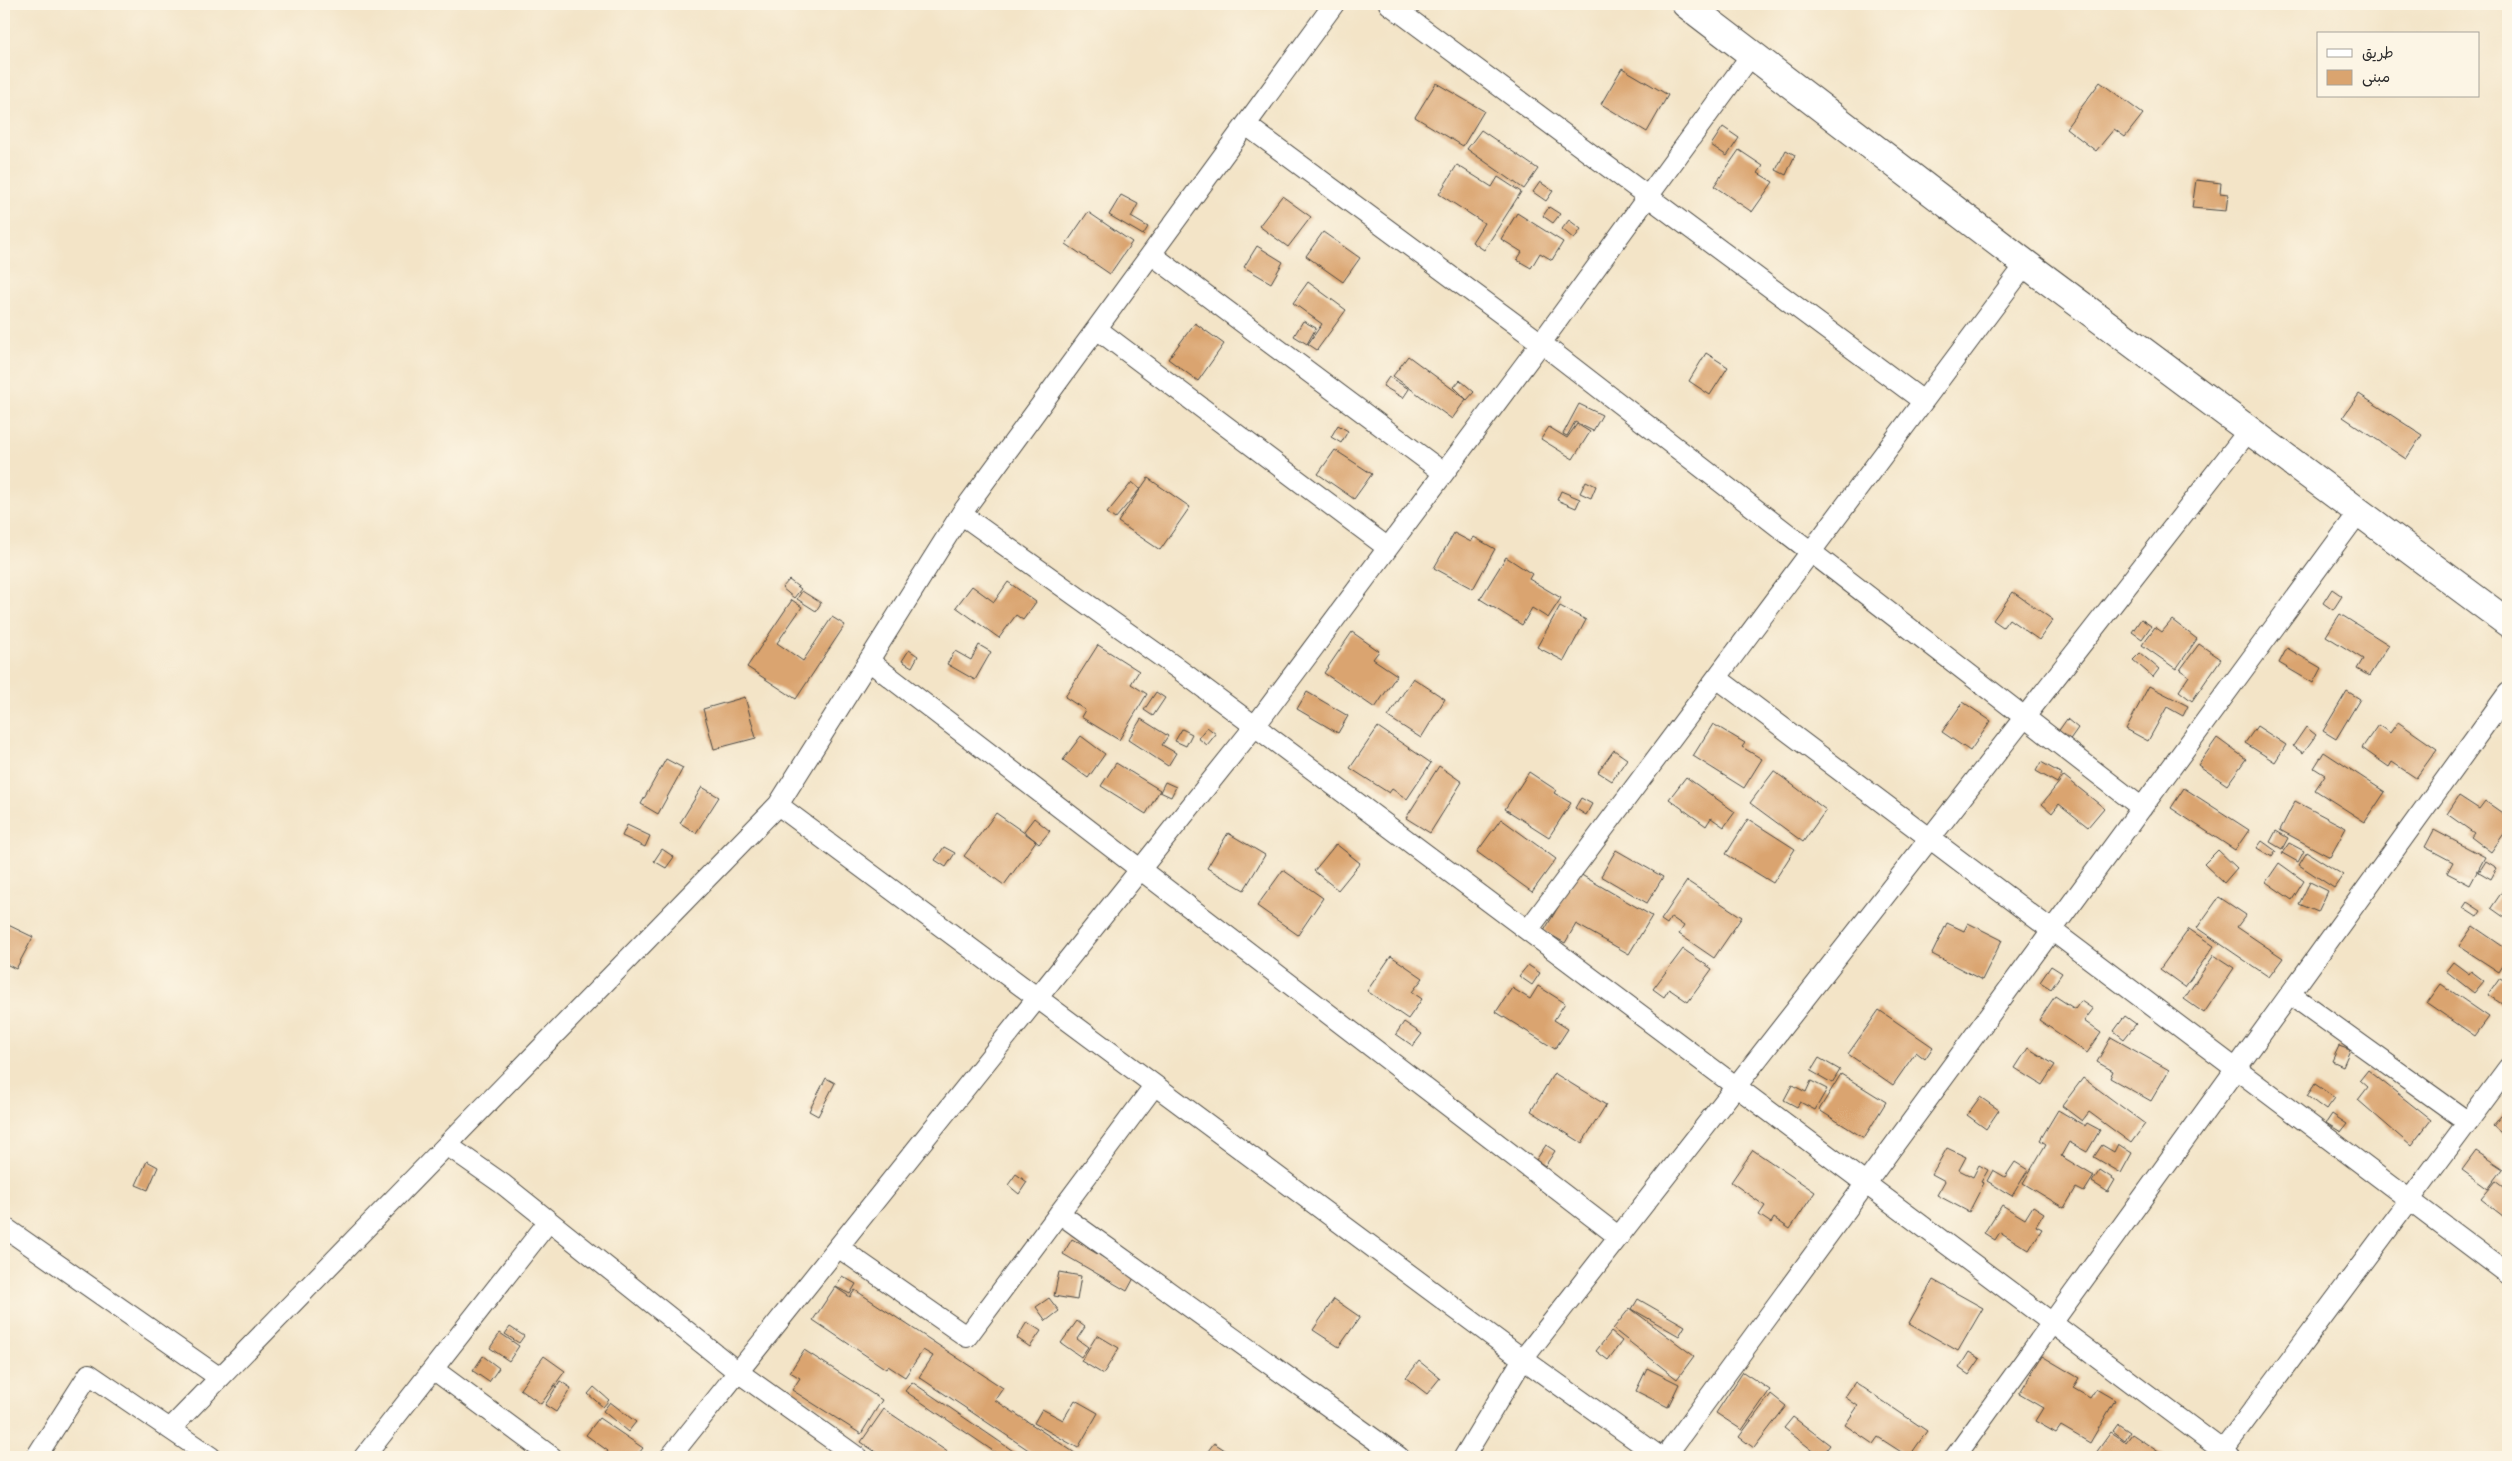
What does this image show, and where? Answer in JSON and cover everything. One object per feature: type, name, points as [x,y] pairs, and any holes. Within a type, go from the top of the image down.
[{"type":"main road","points":[[1686,4],[2026,264],[2508,623]]},
{"type":"street","points":[[170,1429],[778,805],[961,514],[1334,4]]},
{"type":"street","points":[[1389,4],[1923,401]]},
{"type":"street","points":[[670,1457],[1255,726],[1541,343],[1752,54]]},
{"type":"street","points":[[1246,125],[1541,343],[2142,808]]},
{"type":"street","points":[[1151,254],[1444,473]]},
{"type":"street","points":[[1528,930],[2026,264]]},
{"type":"street","points":[[1097,329],[1388,548]]},
{"type":"street","points":[[1464,1457],[1523,1359],[2248,430]]},
{"type":"street","points":[[1665,1457],[2359,512]]},
{"type":"street","points":[[961,514],[1255,726],[2052,1323],[2224,1455],[2508,1068]]},
{"type":"street","points":[[869,661],[1619,1237]]},
{"type":"street","points":[[1716,678],[2508,1274]]},
{"type":"street","points":[[1955,1457],[2508,693]]},
{"type":"street","points":[[778,805],[1037,1000],[1523,1359],[1660,1457]]},
{"type":"street","points":[[2290,994],[2468,1122]]},
{"type":"street","points":[[838,1247],[967,1336],[1154,1086]]},
{"type":"street","points":[[447,1144],[549,1221],[738,1372],[857,1457]]},
{"type":"street","points":[[1059,1213],[1399,1457]]},
{"type":"street","points":[[364,1457],[549,1221]]},
{"type":"street","points":[[4,1227],[220,1378]]},
{"type":"street","points":[[432,1369],[552,1457]]},
{"type":"street","points":[[36,1457],[89,1374],[211,1457]]},
{"type":"building","points":[[1622,68],[1668,95],[1647,132],[1601,104]]},
{"type":"building","points":[[2100,82],[2143,114],[2125,137],[2114,129],[2096,151],[2066,128]]},
{"type":"building","points":[[1436,83],[1484,111],[1463,146],[1415,117]]},
{"type":"building","points":[[1723,127],[1739,138],[1727,156],[1711,145]]},
{"type":"building","points":[[1481,130],[1538,169],[1524,189],[1467,149]]},
{"type":"building","points":[[1739,150],[1763,166],[1758,173],[1773,182],[1752,212],[1714,186]]},
{"type":"building","points":[[1786,150],[1795,155],[1786,175],[1776,170]]},
{"type":"building","points":[[1457,165],[1492,187],[1498,177],[1521,192],[1484,250],[1472,242],[1484,223],[1439,194]]},
{"type":"building","points":[[2196,180],[2221,183],[2220,193],[2228,194],[2226,211],[2192,208]]},
{"type":"building","points":[[1540,182],[1553,191],[1546,201],[1533,192]]},
{"type":"building","points":[[1121,195],[1138,204],[1131,217],[1148,227],[1143,235],[1109,215]]},
{"type":"building","points":[[1282,196],[1311,217],[1288,247],[1259,226]]},
{"type":"building","points":[[1549,207],[1560,214],[1553,223],[1543,216]]},
{"type":"building","points":[[1088,212],[1132,242],[1110,274],[1066,244]]},
{"type":"building","points":[[1517,213],[1563,242],[1552,260],[1540,253],[1531,268],[1517,260],[1522,252],[1501,239]]},
{"type":"building","points":[[1569,220],[1581,229],[1574,239],[1562,229]]},
{"type":"building","points":[[1323,232],[1360,258],[1343,282],[1306,256]]},
{"type":"building","points":[[1257,246],[1283,262],[1271,283],[1244,267]]},
{"type":"building","points":[[1308,282],[1346,310],[1317,350],[1308,344],[1322,324],[1293,303]]},
{"type":"building","points":[[1303,321],[1316,328],[1307,344],[1294,336]]},
{"type":"building","points":[[1195,323],[1224,344],[1198,381],[1168,359]]},
{"type":"building","points":[[1706,353],[1728,367],[1710,395],[1689,381]]},
{"type":"building","points":[[1408,356],[1466,399],[1452,419],[1393,376]]},
{"type":"building","points":[[1389,377],[1409,389],[1403,398],[1383,386]]},
{"type":"building","points":[[1460,380],[1474,392],[1467,400],[1454,387]]},
{"type":"building","points":[[2359,394],[2422,435],[2406,459],[2343,417]]},
{"type":"building","points":[[1579,404],[1602,415],[1593,431],[1575,422],[1567,436],[1563,434]]},
{"type":"building","points":[[1577,424],[1590,432],[1573,459],[1541,439],[1549,427],[1567,438]]},
{"type":"building","points":[[1338,425],[1348,431],[1341,443],[1331,437]]},
{"type":"building","points":[[1335,450],[1372,474],[1354,499],[1318,474]]},
{"type":"building","points":[[1148,478],[1190,507],[1160,550],[1118,522]]},
{"type":"building","points":[[1586,481],[1596,486],[1591,498],[1580,493]]},
{"type":"building","points":[[1132,482],[1140,489],[1115,519],[1107,513]]},
{"type":"building","points":[[1561,491],[1580,499],[1576,508],[1557,500]]},
{"type":"building","points":[[1454,533],[1471,542],[1474,537],[1495,549],[1473,589],[1434,568]]},
{"type":"building","points":[[1506,557],[1532,574],[1529,579],[1561,598],[1548,618],[1532,608],[1522,625],[1480,599]]},
{"type":"building","points":[[789,580],[801,589],[794,598],[782,588]]},
{"type":"building","points":[[1008,582],[1036,602],[1023,620],[1016,615],[999,638],[956,607],[972,586],[994,602]]},
{"type":"building","points":[[2332,589],[2342,596],[2333,610],[2323,603]]},
{"type":"building","points":[[802,591],[821,603],[816,611],[797,599]]},
{"type":"building","points":[[2013,592],[2053,620],[2039,640],[2009,619],[2003,627],[1993,620]]},
{"type":"building","points":[[792,600],[802,607],[777,643],[803,661],[832,617],[845,625],[796,699],[747,667]]},
{"type":"building","points":[[1560,606],[1586,620],[1564,661],[1537,647]]},
{"type":"building","points":[[2340,614],[2389,645],[2369,676],[2357,669],[2363,659],[2326,636]]},
{"type":"building","points":[[2141,619],[2151,626],[2142,639],[2132,632]]},
{"type":"building","points":[[2172,620],[2197,639],[2176,669],[2142,645],[2155,627],[2162,632]]},
{"type":"building","points":[[1352,632],[1379,651],[1373,659],[1397,675],[1375,708],[1324,673]]},
{"type":"building","points":[[2199,644],[2221,659],[2192,701],[2179,691],[2189,676],[2180,670]]},
{"type":"building","points":[[979,645],[991,652],[975,680],[947,664],[955,651],[971,660]]},
{"type":"building","points":[[1098,645],[1139,671],[1131,684],[1147,694],[1119,740],[1081,717],[1085,710],[1065,697]]},
{"type":"building","points":[[2287,648],[2321,668],[2313,683],[2279,663]]},
{"type":"building","points":[[909,650],[918,656],[912,667],[902,661]]},
{"type":"building","points":[[2140,653],[2159,669],[2153,677],[2133,660]]},
{"type":"building","points":[[1413,678],[1445,699],[1421,738],[1388,717]]},
{"type":"building","points":[[2149,686],[2188,706],[2183,716],[2167,707],[2148,741],[2126,729]]},
{"type":"building","points":[[2347,691],[2360,699],[2336,739],[2323,731]]},
{"type":"building","points":[[1156,692],[1165,698],[1153,716],[1144,710]]},
{"type":"building","points":[[1307,692],[1348,716],[1338,733],[1297,709]]},
{"type":"building","points":[[745,697],[756,738],[714,749],[703,709]]},
{"type":"building","points":[[1963,702],[1991,721],[1970,751],[1942,732]]},
{"type":"building","points":[[1141,719],[1168,736],[1162,745],[1176,753],[1168,766],[1128,740]]},
{"type":"building","points":[[2067,719],[2078,728],[2066,745],[2055,736]]},
{"type":"building","points":[[2398,722],[2437,749],[2416,778],[2392,762],[2389,767],[2362,748],[2378,725],[2390,733]]},
{"type":"building","points":[[1713,724],[1745,743],[1742,747],[1762,759],[1744,788],[1693,756]]},
{"type":"building","points":[[2257,726],[2286,745],[2275,762],[2245,743]]},
{"type":"building","points":[[1207,727],[1216,734],[1207,745],[1198,738]]},
{"type":"building","points":[[1378,727],[1431,763],[1407,799],[1392,789],[1389,793],[1350,768]]},
{"type":"building","points":[[2306,727],[2316,735],[2303,753],[2293,746]]},
{"type":"building","points":[[1182,729],[1192,734],[1186,746],[1175,741]]},
{"type":"building","points":[[1081,736],[1105,754],[1088,778],[1063,760]]},
{"type":"building","points":[[2217,738],[2246,759],[2227,785],[2198,765]]},
{"type":"building","points":[[1614,750],[1627,759],[1612,781],[1598,772]]},
{"type":"building","points":[[2324,752],[2385,792],[2365,822],[2315,790],[2325,775],[2314,768]]},
{"type":"building","points":[[666,759],[683,768],[658,814],[641,804]]},
{"type":"building","points":[[2041,762],[2062,774],[2057,783],[2036,771]]},
{"type":"building","points":[[1116,763],[1160,790],[1146,814],[1101,786]]},
{"type":"building","points":[[1439,766],[1462,782],[1430,833],[1406,818]]},
{"type":"building","points":[[1774,771],[1826,810],[1803,842],[1750,803]]},
{"type":"building","points":[[1529,772],[1556,790],[1554,793],[1571,803],[1549,837],[1505,809]]},
{"type":"building","points":[[2064,776],[2104,808],[2088,827],[2059,804],[2052,813],[2042,804]]},
{"type":"building","points":[[1686,777],[1735,812],[1724,827],[1711,818],[1706,826],[1669,799]]},
{"type":"building","points":[[1165,782],[1176,787],[1171,797],[1160,792]]},
{"type":"building","points":[[702,787],[719,797],[696,833],[680,823]]},
{"type":"building","points":[[2184,788],[2249,830],[2235,850],[2171,808]]},
{"type":"building","points":[[2459,796],[2479,809],[2485,801],[2508,817],[2508,828],[2491,852],[2471,837],[2474,833],[2447,814]]},
{"type":"building","points":[[1581,798],[1592,804],[1586,815],[1575,808]]},
{"type":"building","points":[[2295,801],[2346,828],[2330,857],[2280,830]]},
{"type":"building","points":[[996,813],[1036,841],[1004,885],[964,856]]},
{"type":"building","points":[[1034,818],[1050,831],[1039,844],[1024,831]]},
{"type":"building","points":[[1501,819],[1556,859],[1532,892],[1477,852]]},
{"type":"building","points":[[1748,819],[1795,849],[1773,883],[1726,854]]},
{"type":"building","points":[[627,825],[650,836],[645,847],[622,836]]},
{"type":"building","points":[[2434,830],[2485,857],[2470,885],[2447,873],[2453,862],[2425,847]]},
{"type":"building","points":[[2276,831],[2288,838],[2282,849],[2270,842]]},
{"type":"building","points":[[1228,833],[1265,855],[1244,890],[1207,868]]},
{"type":"building","points":[[2262,841],[2276,851],[2272,857],[2257,848]]},
{"type":"building","points":[[2289,843],[2304,851],[2298,862],[2282,853]]},
{"type":"building","points":[[1336,844],[1360,863],[1338,890],[1314,871]]},
{"type":"building","points":[[944,847],[955,853],[946,867],[935,860]]},
{"type":"building","points":[[662,849],[674,857],[666,868],[654,861]]},
{"type":"building","points":[[1616,850],[1663,877],[1647,903],[1601,876]]},
{"type":"building","points":[[2218,850],[2237,868],[2224,883],[2204,864]]},
{"type":"building","points":[[2307,852],[2343,875],[2334,888],[2299,865]]},
{"type":"building","points":[[2486,861],[2497,868],[2491,879],[2479,872]]},
{"type":"building","points":[[2279,863],[2304,881],[2292,900],[2266,882]]},
{"type":"building","points":[[1283,870],[1323,898],[1298,935],[1257,906]]},
{"type":"building","points":[[1578,873],[1652,916],[1629,954],[1576,924],[1565,943],[1544,931]]},
{"type":"building","points":[[1687,881],[1742,917],[1714,958],[1679,934],[1684,926],[1671,917],[1667,924],[1661,920]]},
{"type":"building","points":[[2310,882],[2328,891],[2318,912],[2299,904]]},
{"type":"building","points":[[2508,883],[2508,920],[2491,908]]},
{"type":"building","points":[[2219,897],[2246,915],[2237,927],[2283,958],[2269,977],[2197,928]]},
{"type":"building","points":[[2467,902],[2481,911],[2477,917],[2463,908]]},
{"type":"building","points":[[4,923],[33,937],[16,969],[4,963]]},
{"type":"building","points":[[1947,923],[1964,931],[1968,923],[2002,940],[1982,980],[1932,954]]},
{"type":"building","points":[[2473,926],[2508,950],[2508,958],[2499,972],[2459,946]]},
{"type":"building","points":[[2189,929],[2214,946],[2185,987],[2160,969]]},
{"type":"building","points":[[1683,949],[1712,969],[1688,1002],[1669,989],[1664,997],[1653,989]]},
{"type":"building","points":[[2214,955],[2234,968],[2204,1013],[2184,999]]},
{"type":"building","points":[[1391,956],[1423,978],[1412,992],[1422,999],[1408,1019],[1367,991]]},
{"type":"building","points":[[2453,962],[2469,974],[2471,971],[2484,981],[2474,993],[2446,971]]},
{"type":"building","points":[[1528,965],[1540,973],[1532,985],[1519,976]]},
{"type":"building","points":[[2051,966],[2062,973],[2051,989],[2040,982]]},
{"type":"building","points":[[2500,978],[2508,983],[2508,1008],[2488,995]]},
{"type":"building","points":[[2441,984],[2489,1017],[2475,1036],[2427,1003]]},
{"type":"building","points":[[1538,986],[1565,1003],[1554,1020],[1568,1029],[1555,1049],[1496,1012],[1512,988],[1530,999]]},
{"type":"building","points":[[2055,996],[2075,1009],[2081,1001],[2093,1009],[2084,1021],[2101,1033],[2087,1053],[2039,1020]]},
{"type":"building","points":[[1879,1010],[1933,1047],[1925,1059],[1916,1052],[1893,1085],[1848,1054]]},
{"type":"building","points":[[2125,1016],[2136,1024],[2124,1039],[2114,1031]]},
{"type":"building","points":[[1404,1022],[1422,1034],[1413,1046],[1396,1034]]},
{"type":"building","points":[[2111,1037],[2169,1070],[2151,1101],[2110,1078],[2113,1071],[2097,1062]]},
{"type":"building","points":[[2339,1046],[2350,1050],[2343,1066],[2332,1061]]},
{"type":"building","points":[[2028,1048],[2055,1065],[2042,1085],[2015,1068]]},
{"type":"building","points":[[1819,1058],[1840,1070],[1832,1083],[1811,1071]]},
{"type":"building","points":[[2368,1070],[2431,1120],[2411,1146],[2358,1100],[2368,1087],[2360,1080]]},
{"type":"building","points":[[1554,1073],[1606,1105],[1582,1143],[1531,1111]]},
{"type":"building","points":[[1841,1074],[1886,1102],[1864,1138],[1819,1110]]},
{"type":"building","points":[[826,1078],[835,1083],[818,1116],[809,1111]]},
{"type":"building","points":[[2083,1078],[2145,1124],[2131,1143],[2089,1112],[2082,1121],[2062,1106]]},
{"type":"building","points":[[1811,1081],[1827,1089],[1815,1110],[1800,1102],[1797,1107],[1784,1100],[1792,1085],[1806,1092]]},
{"type":"building","points":[[2315,1084],[2335,1098],[2326,1110],[2307,1096]]},
{"type":"building","points":[[1980,1097],[1999,1110],[1986,1129],[1967,1115]]},
{"type":"building","points":[[2508,1107],[2508,1139],[2493,1126]]},
{"type":"building","points":[[2058,1110],[2085,1126],[2087,1123],[2100,1130],[2087,1152],[2069,1142],[2061,1156],[2094,1176],[2084,1192],[2076,1188],[2064,1208],[2023,1183],[2046,1144],[2040,1140]]},
{"type":"building","points":[[2332,1114],[2347,1124],[2341,1132],[2326,1123]]},
{"type":"building","points":[[2118,1144],[2132,1153],[2121,1173],[2094,1157],[2102,1145],[2114,1152]]},
{"type":"building","points":[[1546,1145],[1555,1151],[1545,1166],[1536,1160]]},
{"type":"building","points":[[1947,1148],[1966,1157],[1959,1170],[1973,1177],[1979,1165],[1988,1170],[1981,1182],[1984,1183],[1969,1212],[1937,1195],[1945,1181],[1932,1174]]},
{"type":"building","points":[[1753,1150],[1815,1192],[1790,1229],[1774,1218],[1771,1223],[1759,1215],[1765,1206],[1731,1182]]},
{"type":"building","points":[[2476,1151],[2503,1169],[2488,1189],[2462,1170]]},
{"type":"building","points":[[147,1161],[158,1167],[148,1190],[136,1185]]},
{"type":"building","points":[[2015,1162],[2028,1170],[2012,1196],[1987,1181],[1993,1170],[2005,1177]]},
{"type":"building","points":[[2100,1170],[2115,1180],[2108,1192],[2092,1182]]},
{"type":"building","points":[[1016,1174],[1027,1182],[1019,1194],[1008,1185]]},
{"type":"building","points":[[2496,1181],[2508,1190],[2508,1220],[2481,1199]]},
{"type":"building","points":[[2002,1205],[2025,1219],[2033,1206],[2044,1213],[2036,1226],[2042,1229],[2029,1250],[2000,1232],[1995,1240],[1984,1233]]},
{"type":"building","points":[[1072,1239],[1135,1276],[1127,1291],[1063,1254]]},
{"type":"building","points":[[1059,1272],[1081,1276],[1077,1300],[1054,1296]]},
{"type":"building","points":[[842,1276],[856,1284],[850,1294],[836,1287]]},
{"type":"building","points":[[1933,1280],[1983,1308],[1958,1351],[1909,1323]]},
{"type":"building","points":[[835,1287],[850,1297],[855,1290],[1003,1388],[995,1400],[1081,1457],[1039,1457],[919,1377],[933,1356],[923,1350],[905,1377],[888,1366],[886,1369],[813,1320]]},
{"type":"building","points":[[1049,1298],[1059,1311],[1046,1321],[1036,1307]]},
{"type":"building","points":[[1334,1299],[1360,1317],[1339,1347],[1313,1330]]},
{"type":"building","points":[[1638,1299],[1685,1326],[1679,1336],[1632,1309]]},
{"type":"building","points":[[1630,1308],[1694,1356],[1677,1379],[1613,1329]]},
{"type":"building","points":[[1077,1321],[1085,1327],[1077,1339],[1088,1347],[1081,1357],[1061,1343]]},
{"type":"building","points":[[1027,1322],[1041,1331],[1030,1347],[1017,1338]]},
{"type":"building","points":[[510,1327],[524,1336],[519,1343],[505,1334]]},
{"type":"building","points":[[1611,1332],[1622,1341],[1608,1360],[1596,1351]]},
{"type":"building","points":[[500,1333],[519,1346],[509,1361],[490,1348]]},
{"type":"building","points":[[1097,1335],[1119,1348],[1103,1374],[1081,1361]]},
{"type":"building","points":[[804,1350],[882,1400],[861,1434],[792,1390],[800,1378],[790,1372]]},
{"type":"building","points":[[1969,1352],[1980,1359],[1969,1375],[1959,1368]]},
{"type":"building","points":[[483,1356],[499,1368],[489,1382],[473,1371]]},
{"type":"building","points":[[544,1356],[565,1371],[541,1404],[520,1389]]},
{"type":"building","points":[[2042,1356],[2079,1378],[2073,1388],[2090,1398],[2096,1389],[2115,1400],[2090,1443],[2061,1426],[2056,1433],[2035,1421],[2043,1408],[2019,1394]]},
{"type":"building","points":[[1419,1361],[1440,1378],[1427,1394],[1406,1378]]},
{"type":"building","points":[[1647,1368],[1679,1384],[1668,1407],[1636,1391]]},
{"type":"building","points":[[1743,1372],[1770,1390],[1742,1430],[1716,1413]]},
{"type":"building","points":[[560,1381],[571,1388],[556,1412],[545,1405]]},
{"type":"building","points":[[912,1382],[1022,1457],[1002,1457],[905,1391]]},
{"type":"building","points":[[1855,1382],[1927,1431],[1909,1457],[1878,1437],[1873,1444],[1845,1425],[1858,1406],[1845,1397]]},
{"type":"building","points":[[594,1387],[609,1400],[603,1407],[588,1394]]},
{"type":"building","points":[[1771,1394],[1786,1406],[1754,1448],[1739,1437]]},
{"type":"building","points":[[1075,1400],[1098,1413],[1078,1448],[1034,1423],[1042,1409],[1063,1420]]},
{"type":"building","points":[[610,1402],[636,1422],[628,1432],[603,1411]]},
{"type":"building","points":[[884,1409],[955,1457],[883,1457],[861,1442]]},
{"type":"building","points":[[1793,1417],[1830,1445],[1821,1457],[1784,1428]]},
{"type":"building","points":[[599,1418],[643,1448],[636,1457],[611,1457],[606,1454],[608,1451],[586,1435]]},
{"type":"building","points":[[2118,1424],[2130,1432],[2125,1440],[2113,1431]]},
{"type":"building","points":[[2111,1432],[2126,1442],[2132,1434],[2166,1457],[2093,1457]]},
{"type":"building","points":[[1214,1443],[1228,1452],[1225,1457],[1219,1457],[1208,1451]]}]
